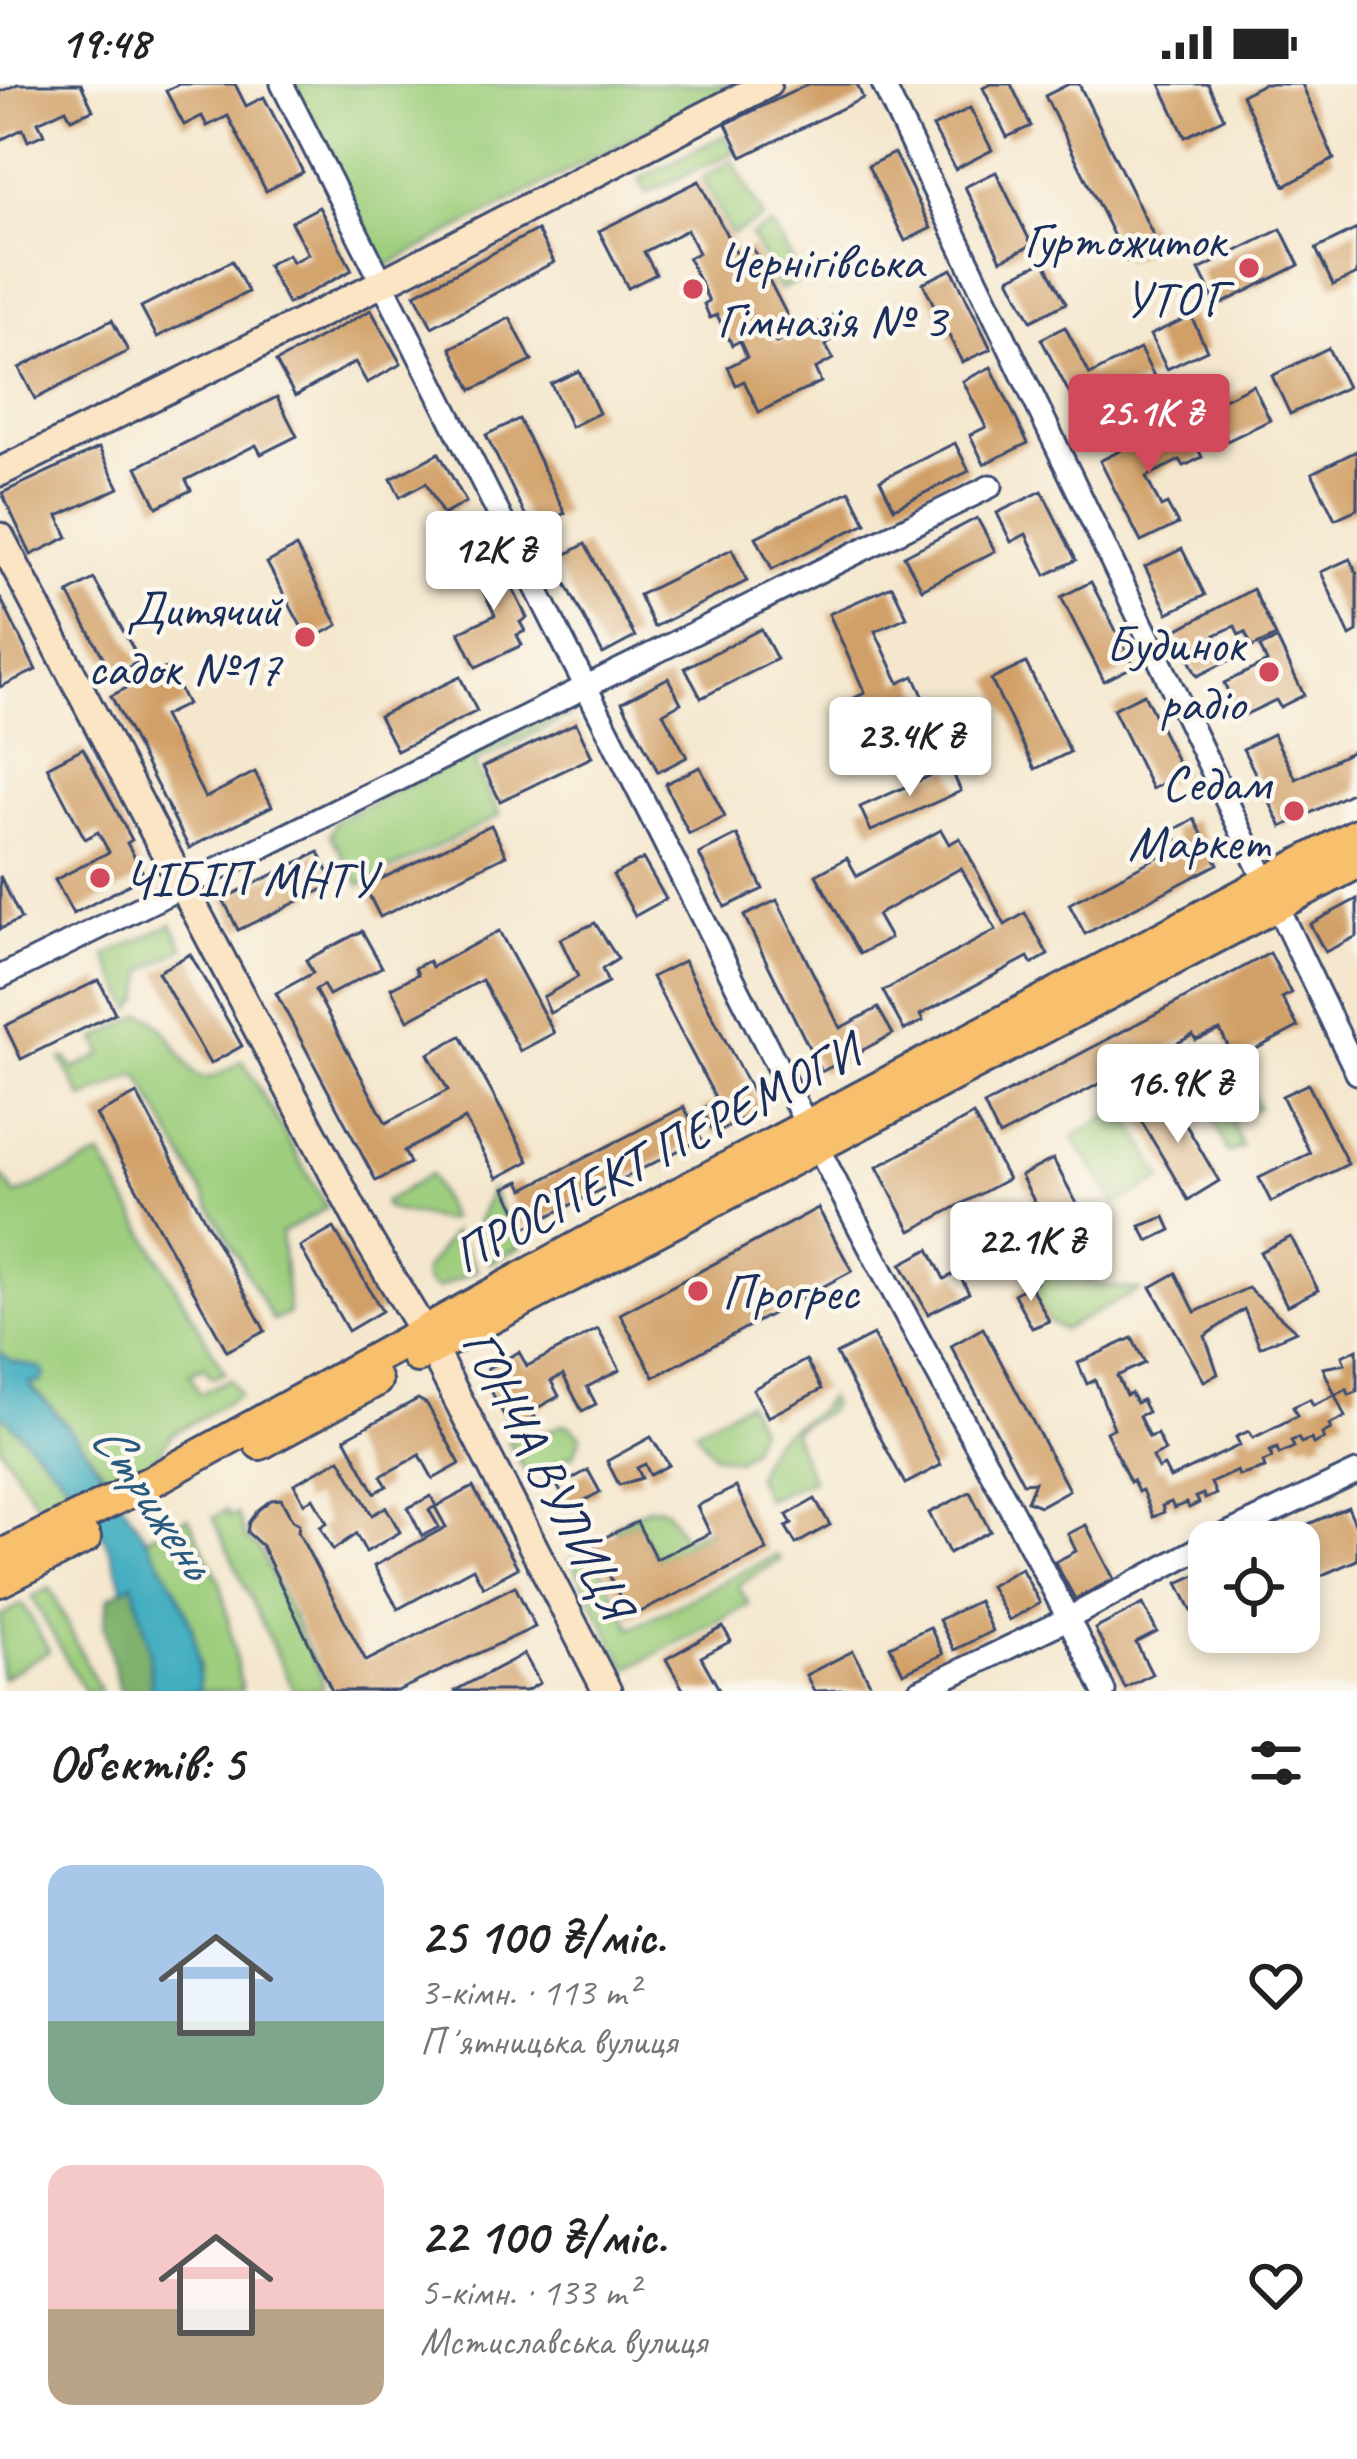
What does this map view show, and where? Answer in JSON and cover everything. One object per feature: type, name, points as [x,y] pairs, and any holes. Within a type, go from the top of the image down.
[{"type":"main road","name":"ПРОСПЕКТ ПЕРЕМОГИ","points":[[0,1581],[69,1535],[428,1340],[1271,894],[1357,834]]},
{"type":"main road","name":"ПРОСПЕКТ ПЕРЕМОГИ","points":[[1271,894],[1357,863]]},
{"type":"main road","name":"ПРОСПЕКТ ПЕРЕМОГИ","points":[[0,1556],[69,1535]]},
{"type":"street","points":[[282,84],[812,1136],[1104,1691]]},
{"type":"street","points":[[0,472],[382,283],[767,84]]},
{"type":"street","points":[[883,84],[1357,1072]]},
{"type":"street","points":[[0,977],[991,486]]},
{"type":"street","name":"ГОНЧА ВУЛИЦЯ","points":[[0,537],[369,1241],[428,1340],[607,1691]]},
{"type":"street","points":[[1253,1521],[1357,1472]]},
{"type":"street","points":[[919,1691],[1188,1553]]},
{"type":"green space","points":[[293,84],[736,84],[384,267]]},
{"type":"green space","points":[[725,135],[734,152],[647,193],[639,179]]},
{"type":"green space","points":[[732,160],[764,218],[731,235],[703,178]]},
{"type":"green space","points":[[772,225],[803,279],[780,290],[751,236]]},
{"type":"green space","points":[[566,709],[569,716],[474,764],[500,815],[360,885],[330,834],[336,821]]},
{"type":"green space","points":[[172,924],[184,948],[145,971],[141,998],[132,1009],[106,956]]},
{"type":"green space","points":[[143,1014],[163,1029],[198,1075],[214,1076],[243,1061],[327,1208],[281,1233],[289,1313],[273,1321],[138,1074],[83,1099],[61,1059],[66,1058],[74,1069],[103,1054],[96,1039]]},
{"type":"green space","points":[[1244,1075],[1259,1108],[1231,1119],[1242,1147],[1228,1153],[1203,1095]]},
{"type":"green space","points":[[1122,1107],[1163,1179],[1116,1204],[1073,1137]]},
{"type":"green space","points":[[101,1156],[225,1373],[212,1378],[204,1367],[190,1373],[199,1394],[230,1379],[240,1395],[172,1434],[152,1463],[113,1483],[0,1352],[0,1173],[16,1195]]},
{"type":"green space","points":[[430,1174],[450,1219],[388,1209],[384,1203]]},
{"type":"green space","points":[[491,1190],[520,1247],[490,1263],[474,1231]]},
{"type":"green space","points":[[453,1232],[477,1270],[437,1289],[426,1281],[424,1271]]},
{"type":"green space","points":[[1078,1261],[1090,1284],[1140,1290],[1062,1330],[1049,1321],[1030,1286]]},
{"type":"green space","points":[[828,1397],[828,1411],[794,1429],[793,1434],[812,1480],[765,1499],[756,1477],[770,1445]]},
{"type":"green space","points":[[747,1402],[759,1428],[750,1449],[737,1460],[714,1455],[695,1430]]},
{"type":"green space","points":[[0,1412],[82,1499],[59,1511],[39,1507],[0,1446]]},
{"type":"green space","points":[[563,1424],[581,1436],[574,1454],[536,1473],[524,1470],[508,1441],[524,1432],[530,1439]]},
{"type":"green space","points":[[661,1507],[684,1539],[708,1528],[710,1533],[656,1559],[637,1522],[617,1532],[614,1526],[648,1508]]},
{"type":"green space","points":[[226,1510],[230,1517],[237,1514],[246,1539],[259,1548],[323,1688],[294,1691],[213,1518]]},
{"type":"green space","points":[[188,1517],[221,1584],[242,1691],[199,1691],[200,1662],[146,1538]]},
{"type":"green space","points":[[776,1555],[780,1560],[738,1585],[749,1605],[627,1669],[571,1560],[595,1557],[631,1628]]},
{"type":"green space","points":[[133,1582],[149,1646],[151,1691],[119,1691],[104,1624],[109,1598]]},
{"type":"green space","points":[[50,1588],[100,1691],[84,1691],[32,1597]]},
{"type":"green space","points":[[23,1604],[49,1651],[2,1678],[0,1616]]},
{"type":"water","points":[[0,1352],[12,1361],[41,1368],[45,1375],[40,1383],[30,1382],[31,1387],[92,1458],[167,1574],[192,1627],[199,1691],[151,1691],[149,1646],[133,1583],[123,1590],[90,1513],[0,1412]]},
{"type":"building","points":[[18,84],[81,84],[93,110],[71,119],[66,109],[38,122],[44,134],[28,141],[23,129],[0,140],[0,92]]},
{"type":"building","points":[[179,84],[235,84],[246,106],[264,97],[303,172],[266,191],[228,116],[207,126],[202,116],[184,125],[166,91]]},
{"type":"building","points":[[809,84],[857,84],[863,98],[742,157],[726,124]]},
{"type":"building","points":[[1011,84],[1031,126],[1007,137],[983,88]]},
{"type":"building","points":[[1079,84],[1158,245],[1126,261],[1045,96]]},
{"type":"building","points":[[1160,84],[1208,84],[1224,118],[1185,137]]},
{"type":"building","points":[[1263,84],[1302,84],[1334,159],[1285,186],[1242,95]]},
{"type":"building","points":[[970,108],[992,150],[955,169],[933,127]]},
{"type":"building","points":[[894,153],[931,228],[905,241],[868,166]]},
{"type":"building","points":[[996,172],[1032,245],[1001,260],[965,187]]},
{"type":"building","points":[[699,181],[737,255],[752,247],[788,317],[768,327],[776,343],[832,316],[839,329],[826,346],[833,359],[815,369],[821,382],[759,412],[744,381],[736,385],[728,367],[747,357],[740,341],[732,345],[717,315],[710,318],[704,304],[709,301],[688,258],[698,253],[687,230],[644,252],[656,274],[628,288],[599,231]]},
{"type":"building","points":[[319,207],[352,270],[288,304],[267,265],[288,254],[292,262],[308,254],[291,222]]},
{"type":"building","name":"Гуртожиток УТОГ","points":[[1281,229],[1299,265],[1217,306],[1199,270]]},
{"type":"building","points":[[1357,229],[1357,274],[1333,285],[1316,249]]},
{"type":"building","points":[[537,230],[554,262],[432,327],[415,294]]},
{"type":"building","points":[[232,261],[248,292],[157,337],[141,307]]},
{"type":"building","points":[[1044,261],[1066,303],[1031,321],[1009,278]]},
{"type":"building","points":[[952,269],[991,349],[962,362],[923,283]]},
{"type":"building","points":[[371,310],[401,364],[367,383],[355,362],[295,396],[276,362]]},
{"type":"building","points":[[1191,316],[1207,350],[1167,369],[1150,335]]},
{"type":"building","points":[[510,318],[532,361],[472,390],[451,348]]},
{"type":"building","points":[[112,320],[128,351],[35,399],[19,368]]},
{"type":"building","points":[[1065,327],[1090,375],[1140,349],[1154,376],[1080,414],[1041,339]]},
{"type":"building","points":[[1328,348],[1347,387],[1290,414],[1272,376]]},
{"type":"building","points":[[991,367],[1028,443],[984,464],[970,435],[986,427],[963,381]]},
{"type":"building","points":[[579,371],[599,413],[571,427],[551,384]]},
{"type":"building","points":[[1253,385],[1270,420],[1227,441],[1210,406]]},
{"type":"building","points":[[277,397],[297,436],[261,454],[256,445],[186,480],[191,490],[157,507],[137,467]]},
{"type":"building","points":[[519,419],[565,513],[532,529],[486,435]]},
{"type":"building","points":[[1184,419],[1202,457],[1184,466],[1180,460],[1146,477],[1161,507],[1167,504],[1178,524],[1141,542],[1100,461]]},
{"type":"building","points":[[955,443],[969,471],[894,508],[880,480]]},
{"type":"building","points":[[99,448],[119,488],[58,516],[68,537],[31,555],[2,493]]},
{"type":"building","points":[[1357,451],[1357,509],[1335,519],[1312,473]]},
{"type":"building","points":[[439,453],[466,502],[443,515],[426,483],[400,497],[391,479]]},
{"type":"building","points":[[850,491],[866,523],[772,569],[756,537]]},
{"type":"building","points":[[1042,491],[1076,560],[1046,575],[1026,534],[1011,542],[997,513]]},
{"type":"building","points":[[977,518],[995,551],[922,589],[904,556]]},
{"type":"building","points":[[585,544],[635,637],[603,654],[554,561]]},
{"type":"building","points":[[296,547],[338,625],[309,641],[267,563]]},
{"type":"building","points":[[493,548],[527,618],[520,622],[525,631],[517,635],[522,645],[476,667],[459,632],[495,615],[468,561]]},
{"type":"building","points":[[732,549],[747,581],[654,627],[639,595]]},
{"type":"building","points":[[1182,549],[1205,595],[1168,613],[1145,567]]},
{"type":"building","points":[[1350,559],[1357,573],[1357,632],[1350,636],[1321,572]]},
{"type":"building","points":[[94,579],[140,661],[113,675],[68,593]]},
{"type":"building","points":[[1091,582],[1134,666],[1104,681],[1061,597]]},
{"type":"building","points":[[892,586],[907,617],[875,631],[899,683],[914,676],[930,711],[870,739],[852,699],[865,693],[829,614]]},
{"type":"building","points":[[1253,589],[1276,636],[1252,647],[1245,632],[1239,635],[1235,626],[1215,635],[1228,661],[1197,676],[1175,631]]},
{"type":"building","points":[[0,597],[36,670],[0,687]]},
{"type":"building","points":[[761,629],[777,659],[701,698],[685,668]]},
{"type":"building","name":"Будинок радіо","points":[[1277,639],[1304,695],[1280,707],[1276,700],[1240,717],[1224,683],[1267,662],[1260,647]]},
{"type":"building","points":[[1026,663],[1070,752],[1035,769],[991,680]]},
{"type":"building","points":[[168,667],[187,704],[163,716],[205,798],[255,772],[272,806],[189,848],[111,696]]},
{"type":"building","points":[[460,677],[477,711],[397,751],[379,716]]},
{"type":"building","points":[[668,678],[681,703],[663,713],[687,757],[658,772],[622,702]]},
{"type":"building","points":[[1144,694],[1183,773],[1152,789],[1113,709]]},
{"type":"building","points":[[576,723],[592,757],[500,801],[483,767]]},
{"type":"building","points":[[1273,734],[1296,779],[1357,749],[1357,790],[1282,827],[1243,749]]},
{"type":"building","points":[[83,748],[132,840],[127,843],[145,876],[73,914],[55,880],[109,852],[98,832],[85,839],[47,767]]},
{"type":"building","points":[[700,767],[725,817],[689,834],[665,784]]},
{"type":"building","points":[[950,767],[961,791],[871,831],[860,807]]},
{"type":"building","points":[[1194,819],[1218,864],[1085,934],[1069,904],[1180,845],[1172,831]]},
{"type":"building","points":[[491,825],[506,855],[380,917],[365,887]]},
{"type":"building","points":[[941,830],[949,844],[960,838],[1005,925],[1025,913],[1048,955],[1032,964],[1028,957],[920,1015],[923,1021],[904,1030],[883,991],[996,930],[961,868],[877,915],[890,938],[860,954],[816,875],[847,858],[857,876]]},
{"type":"building","points":[[737,835],[763,889],[725,907],[699,854]]},
{"type":"building","points":[[319,852],[334,884],[238,930],[223,899]]},
{"type":"building","points":[[643,859],[666,899],[635,916],[613,875]]},
{"type":"building","points":[[0,876],[21,919],[0,929]]},
{"type":"building","points":[[1357,899],[1357,936],[1325,952],[1310,924]]},
{"type":"building","points":[[777,900],[840,1028],[878,1008],[893,1034],[821,1072],[744,916]]},
{"type":"building","points":[[595,923],[618,959],[602,969],[608,983],[550,1013],[543,997],[578,977],[560,939]]},
{"type":"building","points":[[362,931],[382,967],[329,995],[323,985],[315,990],[386,1123],[448,1090],[428,1054],[461,1036],[529,1161],[497,1178],[465,1119],[404,1151],[410,1163],[376,1181],[276,993],[313,973],[306,960]]},
{"type":"building","points":[[499,931],[554,1033],[520,1051],[482,980],[408,1020],[391,988],[418,974],[415,968],[429,961],[432,967]]},
{"type":"building","points":[[1270,953],[1291,993],[1282,998],[1298,1027],[1235,1060],[1220,1030],[1196,1040],[1193,1035],[999,1136],[984,1105]]},
{"type":"building","points":[[190,954],[242,1046],[210,1064],[158,972]]},
{"type":"building","points":[[684,961],[761,1109],[714,1134],[702,1109],[717,1101],[652,977]]},
{"type":"building","points":[[99,980],[115,1013],[21,1059],[5,1026]]},
{"type":"building","points":[[1308,1084],[1348,1164],[1271,1202],[1259,1178],[1310,1153],[1282,1096]]},
{"type":"building","points":[[1167,1093],[1219,1181],[1188,1200],[1136,1112]]},
{"type":"building","points":[[137,1094],[265,1331],[227,1351],[96,1115]]},
{"type":"building","points":[[684,1107],[701,1139],[525,1228],[505,1188],[520,1181],[524,1189]]},
{"type":"building","points":[[973,1115],[1008,1179],[911,1231],[877,1167]]},
{"type":"building","points":[[1053,1159],[1098,1243],[1065,1261],[1021,1176]]},
{"type":"building","points":[[818,1208],[852,1271],[654,1377],[620,1314]]},
{"type":"building","points":[[1165,1217],[1171,1230],[1148,1241],[1140,1226]]},
{"type":"building","points":[[334,1228],[382,1311],[348,1331],[300,1247]]},
{"type":"building","points":[[1291,1237],[1318,1290],[1287,1306],[1260,1252]]},
{"type":"building","points":[[929,1249],[944,1279],[958,1272],[969,1293],[928,1314],[901,1264]]},
{"type":"building","points":[[1176,1273],[1195,1312],[1248,1288],[1296,1331],[1260,1347],[1244,1309],[1205,1336],[1218,1374],[1204,1381],[1151,1287]]},
{"type":"building","points":[[1033,1275],[1037,1282],[1030,1285],[1049,1321],[1032,1328],[1014,1294]]},
{"type":"building","points":[[983,1328],[1069,1490],[1040,1506],[1027,1501],[1035,1482],[1023,1483],[951,1346]]},
{"type":"building","points":[[598,1329],[620,1370],[587,1387],[596,1404],[582,1411],[563,1375],[551,1381],[559,1396],[532,1411],[535,1417],[511,1429],[486,1381],[488,1368],[519,1352],[527,1366]]},
{"type":"building","points":[[873,1335],[941,1465],[905,1484],[836,1354]]},
{"type":"building","points":[[1132,1338],[1145,1363],[1117,1376],[1126,1395],[1131,1393],[1136,1403],[1142,1400],[1148,1412],[1139,1416],[1149,1437],[1157,1434],[1165,1451],[1152,1457],[1170,1478],[1240,1445],[1236,1437],[1249,1431],[1253,1438],[1297,1416],[1293,1407],[1310,1399],[1313,1405],[1335,1395],[1345,1417],[1329,1425],[1324,1439],[1313,1444],[1311,1439],[1291,1441],[1294,1447],[1279,1454],[1277,1448],[1270,1451],[1272,1458],[1263,1462],[1265,1468],[1239,1476],[1237,1471],[1211,1483],[1216,1494],[1196,1497],[1199,1503],[1189,1508],[1187,1503],[1174,1508],[1171,1502],[1153,1517],[1106,1432],[1114,1428],[1095,1380],[1087,1384],[1078,1363]]},
{"type":"building","points":[[1357,1349],[1357,1392],[1349,1395],[1347,1389],[1335,1395],[1323,1368],[1345,1364],[1342,1356]]},
{"type":"building","points":[[806,1360],[822,1389],[768,1417],[753,1389]]},
{"type":"building","points":[[418,1399],[427,1404],[460,1464],[433,1479],[420,1455],[381,1476],[387,1486],[375,1493],[345,1438]]},
{"type":"building","points":[[651,1437],[669,1465],[650,1475],[645,1464],[637,1468],[642,1478],[619,1485],[607,1461]]},
{"type":"building","points":[[340,1459],[372,1515],[386,1507],[400,1532],[366,1552],[356,1534],[333,1550],[320,1527],[327,1523],[313,1498],[304,1503],[294,1484]]},
{"type":"building","points":[[588,1470],[600,1492],[570,1508],[558,1487]]},
{"type":"building","points":[[473,1487],[518,1568],[483,1587],[473,1568],[398,1609],[374,1566],[446,1527],[435,1507]]},
{"type":"building","points":[[736,1487],[767,1550],[630,1617],[593,1543],[637,1522],[656,1559],[710,1533],[697,1506]]},
{"type":"building","points":[[970,1492],[990,1531],[949,1553],[929,1513]]},
{"type":"building","points":[[431,1496],[436,1506],[429,1510],[439,1527],[422,1536],[408,1508]]},
{"type":"building","points":[[281,1499],[299,1524],[298,1532],[366,1661],[515,1586],[535,1627],[397,1691],[332,1691],[262,1546],[247,1532],[258,1510]]},
{"type":"building","points":[[815,1499],[830,1525],[796,1544],[786,1527],[792,1524],[787,1515]]},
{"type":"building","points":[[1348,1507],[1357,1528],[1357,1560],[1320,1576],[1320,1521],[1315,1521]]},
{"type":"building","points":[[1086,1525],[1114,1579],[1075,1599],[1055,1562],[1076,1551],[1068,1534]]},
{"type":"building","points":[[1021,1568],[1040,1603],[1009,1620],[990,1586]]},
{"type":"building","points":[[1188,1578],[1188,1603],[1178,1583]]},
{"type":"building","points":[[978,1601],[992,1631],[954,1650],[939,1620]]},
{"type":"building","points":[[1143,1604],[1157,1632],[1136,1643],[1152,1674],[1125,1688],[1095,1629]]},
{"type":"building","points":[[723,1627],[731,1641],[701,1657],[720,1691],[684,1691],[666,1659]]},
{"type":"building","points":[[930,1627],[943,1654],[903,1673],[890,1646]]},
{"type":"building","points":[[853,1651],[873,1689],[814,1691],[806,1675]]},
{"type":"building","points":[[524,1654],[540,1683],[526,1691],[454,1691]]},
{"type":"place","name":"Гуртожиток УТОГ","points":[[1249,268]]},
{"type":"place","name":"Чернігівська Гімназія № 3","points":[[693,289]]},
{"type":"place","name":"Дитячий садок №17","points":[[305,637]]},
{"type":"place","name":"Будинок радіо","points":[[1269,672]]},
{"type":"place","name":"Седам Маркет","points":[[1294,811]]},
{"type":"place","name":"ЧІБІП МНТУ","points":[[100,878]]},
{"type":"place","name":"Прогрес","points":[[698,1291]]},
{"type":"water label","name":"Стрижень","points":[[154,1498]]}]
